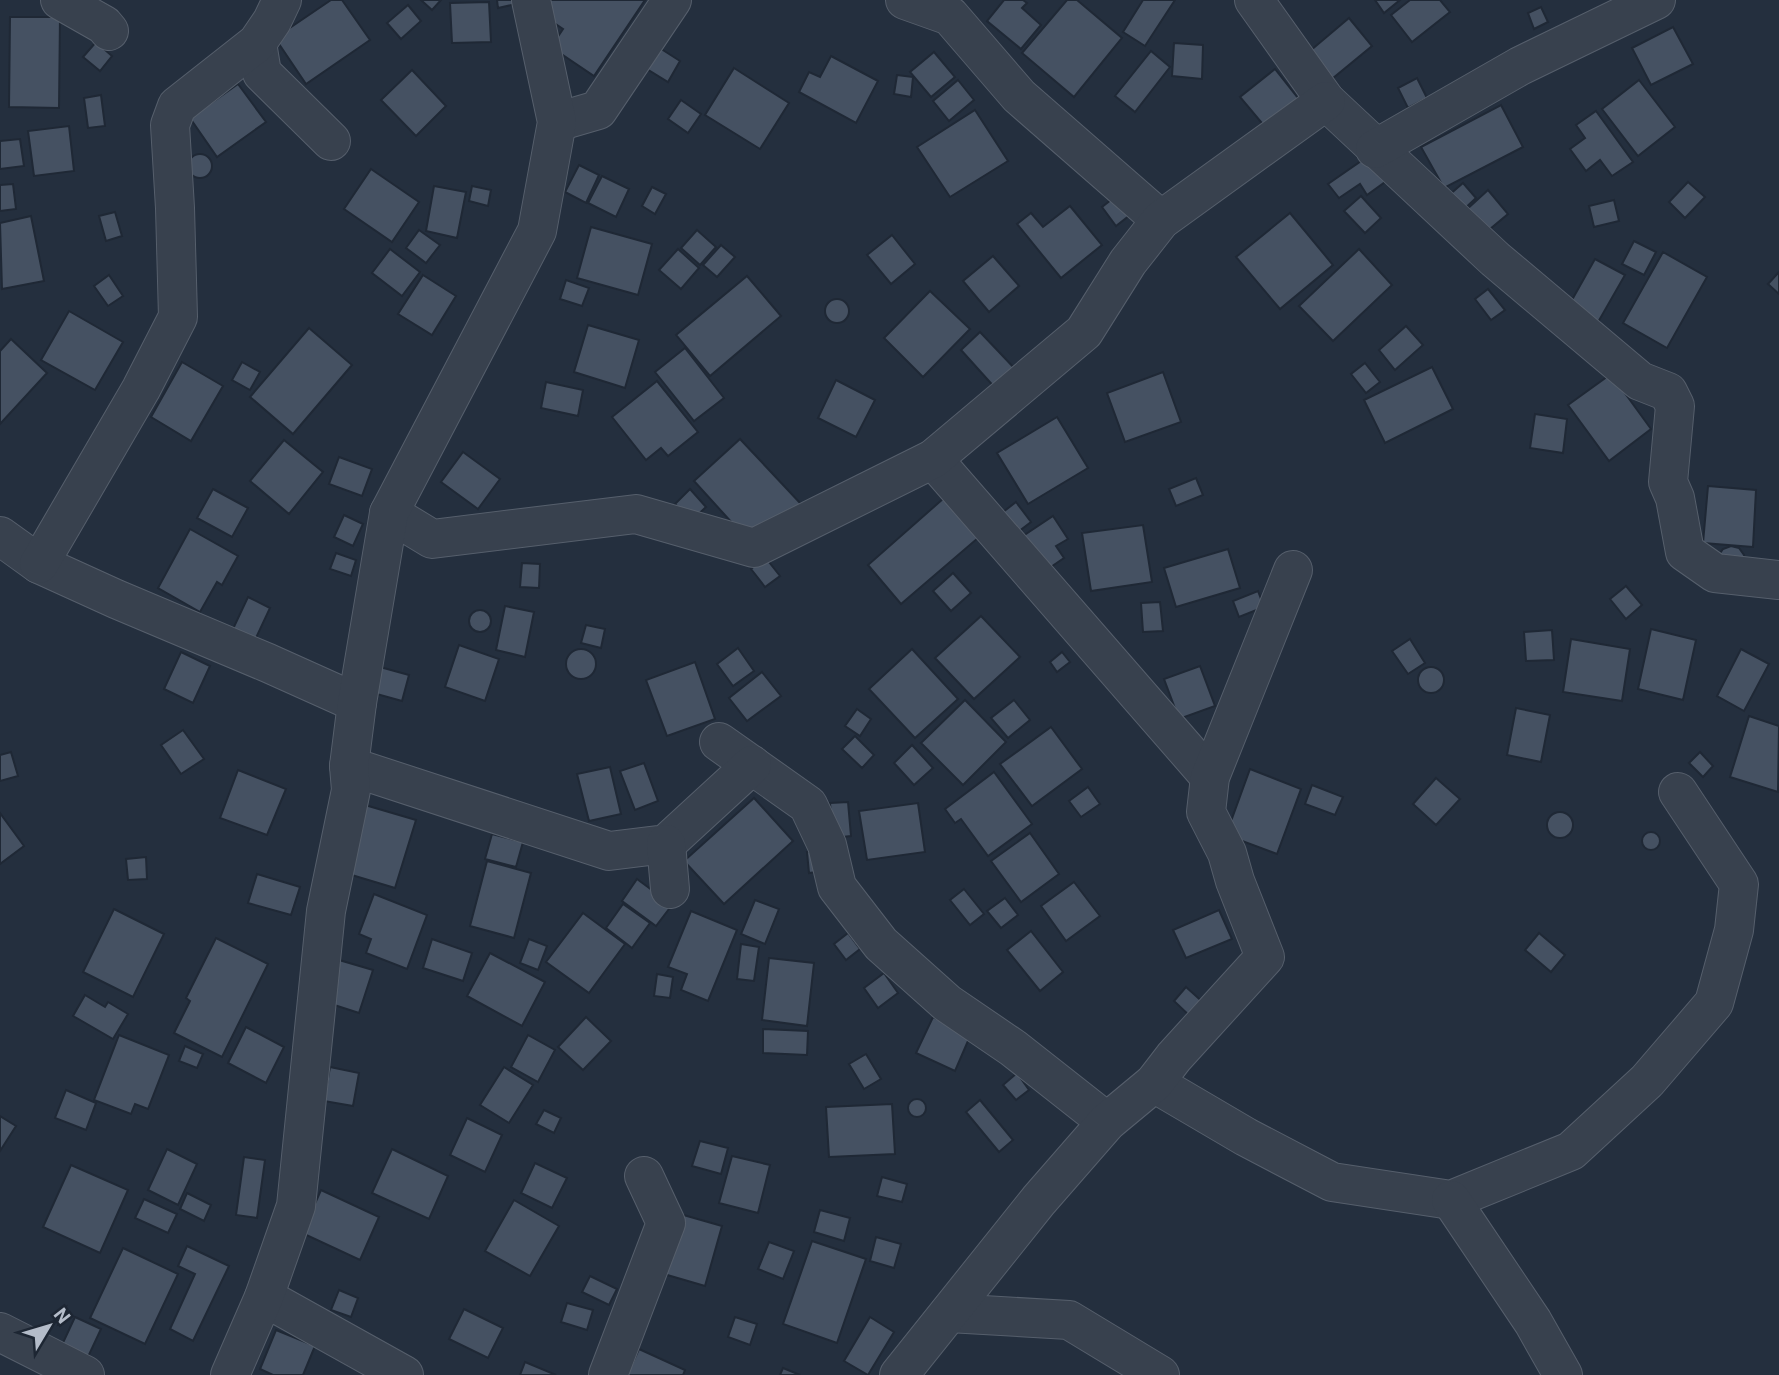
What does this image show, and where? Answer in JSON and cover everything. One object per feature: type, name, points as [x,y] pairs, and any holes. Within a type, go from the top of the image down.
[{"type":"street","points":[[60,0],[104,25],[109,31]]},
{"type":"street","points":[[39,564],[141,389],[178,317],[174,242],[176,208],[170,125],[177,106],[257,43],[282,0]]},
{"type":"street","points":[[230,1375],[264,1297],[296,1206],[326,911],[351,790],[349,766],[357,703],[389,513],[537,231],[557,122],[531,0]]},
{"type":"street","points":[[557,122],[598,110],[672,0]]},
{"type":"street","points":[[905,0],[950,16],[1019,96],[1161,219]]},
{"type":"street","points":[[1254,0],[1326,101],[1375,149],[1495,259],[1640,381],[1668,391],[1675,406],[1668,482],[1675,498],[1685,552],[1715,573],[1779,580]]},
{"type":"street","points":[[1375,149],[1520,66],[1656,0]]},
{"type":"street","points":[[257,43],[261,73],[331,141]]},
{"type":"street","points":[[389,513],[432,540],[636,514],[754,548],[933,458],[1084,332],[1128,262],[1161,219],[1326,101]]},
{"type":"street","points":[[157,178],[174,242]]},
{"type":"street","points":[[933,458],[1210,777]]},
{"type":"street","points":[[0,536],[39,564],[357,703]]},
{"type":"street","points":[[899,1375],[1039,1200],[1107,1122],[1154,1083],[1174,1057],[1265,957],[1227,853],[1206,812],[1210,777],[1293,570]]},
{"type":"street","points":[[719,742],[808,805],[827,845],[837,887],[881,944],[947,1003],[1013,1048],[1107,1122]]},
{"type":"street","points":[[349,766],[609,851],[666,844],[752,765]]},
{"type":"street","points":[[1154,1083],[1246,1137],[1332,1182],[1451,1200],[1571,1151],[1647,1082],[1714,1003],[1734,930],[1739,884],[1678,792]]},
{"type":"street","points":[[666,844],[670,889]]},
{"type":"street","points":[[608,1375],[666,1223],[644,1176]]},
{"type":"street","points":[[1451,1200],[1532,1322],[1563,1375]]},
{"type":"street","points":[[264,1297],[404,1375]]},
{"type":"street","points":[[949,1313],[1069,1320],[1160,1375]]},
{"type":"street","points":[[0,1332],[34,1363],[85,1375]]},
{"type":"building","points":[[331,0],[342,0],[370,40],[306,84],[275,38]]},
{"type":"building","points":[[421,0],[441,0],[432,10]]},
{"type":"building","points":[[497,0],[520,0],[521,3],[498,8]]},
{"type":"building","points":[[550,0],[645,0],[594,76],[551,47],[563,29],[541,14]]},
{"type":"building","points":[[1004,0],[1023,0],[1027,3],[1022,8],[1041,25],[1021,49],[987,21]]},
{"type":"building","points":[[1067,0],[1077,0],[1122,38],[1074,97],[1022,53]]},
{"type":"building","points":[[1143,0],[1175,0],[1145,46],[1123,32]]},
{"type":"building","points":[[1375,0],[1400,0],[1384,13]]},
{"type":"building","points":[[1410,0],[1440,0],[1450,12],[1412,42],[1391,15]]},
{"type":"building","points":[[489,2],[491,42],[452,43],[450,3]]},
{"type":"building","points":[[408,5],[421,21],[401,39],[387,23]]},
{"type":"building","points":[[1541,7],[1548,22],[1534,29],[1528,13]]},
{"type":"building","points":[[10,17],[60,17],[59,108],[9,107]]},
{"type":"building","points":[[1349,18],[1372,46],[1327,83],[1304,56]]},
{"type":"building","points":[[1673,27],[1693,64],[1651,85],[1632,48]]},
{"type":"building","points":[[96,42],[112,56],[100,71],[83,57]]},
{"type":"building","points":[[1174,43],[1203,45],[1202,79],[1172,76]]},
{"type":"building","points":[[655,45],[680,61],[668,82],[642,66]]},
{"type":"building","points":[[1151,51],[1170,67],[1135,112],[1115,96]]},
{"type":"building","points":[[934,52],[955,77],[931,97],[910,72]]},
{"type":"building","points":[[831,56],[878,81],[856,123],[799,92],[809,72],[820,77]]},
{"type":"building","points":[[734,68],[789,103],[760,149],[705,115]]},
{"type":"building","points":[[1275,69],[1305,107],[1271,134],[1240,97]]},
{"type":"building","points":[[412,70],[446,106],[416,136],[381,100]]},
{"type":"building","points":[[897,75],[913,77],[911,97],[894,94]]},
{"type":"building","points":[[1417,78],[1427,98],[1408,108],[1398,88]]},
{"type":"building","points":[[958,80],[974,100],[949,121],[933,101]]},
{"type":"building","points":[[1639,80],[1675,127],[1638,156],[1602,109]]},
{"type":"building","points":[[238,84],[266,122],[217,157],[190,118]]},
{"type":"building","points":[[101,95],[105,126],[88,128],[84,98]]},
{"type":"building","points":[[681,100],[701,114],[688,133],[668,119]]},
{"type":"building","points":[[1501,105],[1523,147],[1444,188],[1421,147]]},
{"type":"building","points":[[975,110],[1008,161],[950,197],[917,147]]},
{"type":"building","points":[[1596,111],[1633,162],[1612,176],[1600,160],[1586,171],[1570,149],[1585,138],[1576,125]]},
{"type":"building","points":[[69,126],[74,171],[34,176],[28,131]]},
{"type":"building","points":[[20,139],[24,166],[0,169],[0,141]]},
{"type":"building","points":[[200,154],[209,157],[212,166],[209,175],[200,178],[191,175],[188,166],[191,157]]},
{"type":"building","points":[[1367,157],[1385,182],[1367,195],[1360,184],[1339,198],[1328,184]]},
{"type":"building","points":[[579,165],[599,175],[586,203],[565,192]]},
{"type":"building","points":[[371,169],[419,202],[392,242],[344,209]]},
{"type":"building","points":[[602,176],[629,189],[616,217],[588,203]]},
{"type":"building","points":[[1688,182],[1705,197],[1685,218],[1669,202]]},
{"type":"building","points":[[1463,183],[1476,198],[1461,212],[1448,196]]},
{"type":"building","points":[[13,184],[16,209],[0,211],[0,185]]},
{"type":"building","points":[[434,186],[466,192],[457,238],[426,231]]},
{"type":"building","points":[[472,186],[491,190],[488,206],[469,201]]},
{"type":"building","points":[[652,187],[666,194],[655,214],[642,206]]},
{"type":"building","points":[[1488,190],[1508,214],[1484,234],[1465,211]]},
{"type":"building","points":[[1116,196],[1130,215],[1116,226],[1102,207]]},
{"type":"building","points":[[1361,196],[1381,218],[1365,233],[1344,211]]},
{"type":"building","points":[[1614,200],[1619,221],[1594,227],[1589,206]]},
{"type":"building","points":[[1070,206],[1102,245],[1061,278],[1017,224],[1031,213],[1043,227]]},
{"type":"building","points":[[115,212],[122,236],[106,241],[99,216]]},
{"type":"building","points":[[1290,213],[1333,265],[1280,309],[1236,257]]},
{"type":"building","points":[[31,216],[44,281],[2,289],[0,223]]},
{"type":"building","points":[[591,227],[652,244],[638,295],[577,278]]},
{"type":"building","points":[[419,230],[440,245],[426,263],[406,248]]},
{"type":"building","points":[[697,230],[716,247],[700,265],[681,248]]},
{"type":"building","points":[[892,235],[915,264],[891,284],[867,255]]},
{"type":"building","points":[[1634,241],[1656,252],[1644,275],[1622,264]]},
{"type":"building","points":[[721,245],[735,257],[717,277],[703,265]]},
{"type":"building","points":[[390,249],[420,272],[402,296],[372,273]]},
{"type":"building","points":[[678,249],[699,268],[681,289],[659,270]]},
{"type":"building","points":[[1359,249],[1392,285],[1333,341],[1299,306]]},
{"type":"building","points":[[1663,252],[1707,277],[1667,348],[1623,323]]},
{"type":"building","points":[[993,256],[1019,286],[989,312],[963,281]]},
{"type":"building","points":[[1595,259],[1625,275],[1597,324],[1568,307]]},
{"type":"building","points":[[1779,272],[1779,294],[1768,284]]},
{"type":"building","points":[[109,275],[123,296],[108,306],[94,286]]},
{"type":"building","points":[[423,275],[456,296],[432,335],[398,314]]},
{"type":"building","points":[[747,276],[781,316],[710,376],[676,335]]},
{"type":"building","points":[[566,280],[589,288],[582,306],[560,299]]},
{"type":"building","points":[[1488,289],[1505,310],[1491,320],[1475,299]]},
{"type":"building","points":[[930,291],[970,329],[923,377],[884,338]]},
{"type":"building","points":[[837,299],[848,306],[849,311],[842,322],[837,323],[826,316],[825,311],[832,300]]},
{"type":"building","points":[[69,311],[123,342],[95,390],[41,360]]},
{"type":"building","points":[[588,325],[639,340],[625,388],[574,372]]},
{"type":"building","points":[[1406,326],[1423,345],[1395,370],[1379,350]]},
{"type":"building","points":[[309,328],[352,365],[293,434],[250,397]]},
{"type":"building","points":[[980,332],[1017,371],[997,390],[961,350]]},
{"type":"building","points":[[11,339],[47,373],[0,424],[0,351]]},
{"type":"building","points":[[685,348],[724,398],[694,421],[655,372]]},
{"type":"building","points":[[182,362],[223,386],[191,441],[151,417]]},
{"type":"building","points":[[242,362],[260,372],[250,390],[232,380]]},
{"type":"building","points":[[1365,363],[1380,382],[1366,393],[1351,374]]},
{"type":"building","points":[[1432,367],[1453,409],[1385,443],[1364,400]]},
{"type":"building","points":[[1163,372],[1181,422],[1125,442],[1107,393]]},
{"type":"building","points":[[1611,374],[1651,429],[1609,461],[1568,405]]},
{"type":"building","points":[[836,380],[875,400],[856,437],[818,418]]},
{"type":"building","points":[[657,381],[698,432],[668,456],[661,448],[646,460],[612,417]]},
{"type":"building","points":[[546,382],[583,390],[578,416],[541,408]]},
{"type":"building","points":[[1535,414],[1567,419],[1563,453],[1530,448]]},
{"type":"building","points":[[1057,417],[1088,468],[1028,504],[997,453]]},
{"type":"building","points":[[740,439],[801,504],[754,547],[694,481]]},
{"type":"building","points":[[284,440],[323,472],[289,514],[250,481]]},
{"type":"building","points":[[463,452],[500,479],[478,509],[441,482]]},
{"type":"building","points":[[339,457],[372,469],[362,496],[329,484]]},
{"type":"building","points":[[1196,478],[1203,495],[1176,506],[1169,489]]},
{"type":"building","points":[[1708,486],[1756,490],[1753,547],[1703,543]]},
{"type":"building","points":[[213,489],[248,508],[232,537],[197,518]]},
{"type":"building","points":[[690,489],[706,507],[691,521],[675,504]]},
{"type":"building","points":[[944,498],[978,538],[901,604],[868,565]]},
{"type":"building","points":[[1016,502],[1031,522],[1009,539],[994,519]]},
{"type":"building","points":[[344,515],[363,524],[353,546],[334,537]]},
{"type":"building","points":[[1053,516],[1068,539],[1056,546],[1064,558],[1042,573],[1020,538]]},
{"type":"building","points":[[1143,525],[1152,582],[1091,591],[1082,533]]},
{"type":"building","points":[[190,529],[238,556],[222,585],[217,582],[200,612],[158,588]]},
{"type":"building","points":[[1731,546],[1739,548],[1745,563],[1718,556],[1723,549]]},
{"type":"building","points":[[1228,549],[1240,588],[1176,607],[1164,568]]},
{"type":"building","points":[[336,553],[356,560],[351,576],[330,569]]},
{"type":"building","points":[[765,557],[780,576],[765,587],[751,569]]},
{"type":"building","points":[[522,563],[540,564],[539,588],[520,587]]},
{"type":"building","points":[[953,573],[971,593],[951,611],[933,591]]},
{"type":"building","points":[[1626,586],[1642,605],[1626,619],[1610,599]]},
{"type":"building","points":[[1258,591],[1264,607],[1239,617],[1233,601]]},
{"type":"building","points":[[248,597],[270,608],[254,642],[232,631]]},
{"type":"building","points":[[1160,602],[1163,631],[1143,632],[1141,603]]},
{"type":"building","points":[[505,606],[534,612],[525,657],[496,650]]},
{"type":"building","points":[[480,610],[488,613],[491,621],[488,629],[480,632],[472,629],[469,621],[472,613]]},
{"type":"building","points":[[981,616],[1020,657],[974,699],[935,658]]},
{"type":"building","points":[[586,625],[605,629],[601,648],[581,643]]},
{"type":"building","points":[[1651,629],[1696,640],[1683,700],[1638,689]]},
{"type":"building","points":[[1552,630],[1554,660],[1526,661],[1524,632]]},
{"type":"building","points":[[1410,639],[1425,663],[1408,674],[1392,651]]},
{"type":"building","points":[[1571,639],[1630,649],[1622,701],[1563,692]]},
{"type":"building","points":[[459,645],[499,659],[485,701],[445,687]]},
{"type":"building","points":[[738,648],[754,671],[733,686],[717,664]]},
{"type":"building","points":[[581,649],[592,653],[596,664],[592,675],[581,679],[570,675],[566,664],[570,653]]},
{"type":"building","points":[[912,649],[958,699],[915,738],[869,689]]},
{"type":"building","points":[[1741,649],[1769,664],[1744,711],[1717,696]]},
{"type":"building","points":[[181,652],[210,666],[193,703],[164,689]]},
{"type":"building","points":[[1062,652],[1070,662],[1057,672],[1050,662]]},
{"type":"building","points":[[695,662],[715,719],[667,736],[646,680]]},
{"type":"building","points":[[1200,666],[1215,706],[1179,719],[1164,679]]},
{"type":"building","points":[[380,667],[409,675],[402,701],[373,693]]},
{"type":"building","points":[[1431,667],[1440,671],[1444,680],[1440,689],[1431,693],[1422,689],[1418,680],[1422,671]]},
{"type":"building","points":[[762,672],[781,696],[747,721],[729,698]]},
{"type":"building","points":[[965,700],[1006,742],[963,785],[921,743]]},
{"type":"building","points":[[1014,700],[1030,720],[1008,738],[991,718]]},
{"type":"building","points":[[1516,708],[1550,715],[1541,762],[1507,755]]},
{"type":"building","points":[[857,709],[871,719],[860,736],[845,726]]},
{"type":"building","points":[[1749,716],[1779,726],[1778,792],[1730,777]]},
{"type":"building","points":[[1051,727],[1082,769],[1032,806],[1000,764]]},
{"type":"building","points":[[183,730],[204,759],[181,774],[161,745]]},
{"type":"building","points":[[855,736],[874,755],[862,768],[842,749]]},
{"type":"building","points":[[912,745],[933,768],[914,785],[894,763]]},
{"type":"building","points":[[11,752],[18,776],[0,781],[0,755]]},
{"type":"building","points":[[1700,752],[1713,766],[1703,777],[1689,763]]},
{"type":"building","points":[[644,763],[658,801],[635,810],[620,771]]},
{"type":"building","points":[[610,767],[621,814],[589,821],[577,774]]},
{"type":"building","points":[[1250,769],[1301,789],[1277,854],[1226,835]]},
{"type":"building","points":[[238,770],[286,789],[267,835],[220,818]]},
{"type":"building","points":[[994,772],[1032,824],[988,856],[961,819],[955,823],[945,809]]},
{"type":"building","points":[[1436,778],[1460,799],[1436,825],[1413,804]]},
{"type":"building","points":[[1312,785],[1343,797],[1335,815],[1305,804]]},
{"type":"building","points":[[1088,787],[1100,804],[1081,817],[1069,801]]},
{"type":"building","points":[[754,798],[793,841],[724,904],[684,861]]},
{"type":"building","points":[[848,802],[851,836],[833,838],[830,803]]},
{"type":"building","points":[[918,803],[925,852],[867,860],[859,811]]},
{"type":"building","points":[[365,805],[416,820],[395,888],[345,873]]},
{"type":"building","points":[[1560,812],[1569,816],[1573,825],[1569,834],[1560,838],[1551,834],[1547,825],[1551,816]]},
{"type":"building","points":[[0,813],[24,846],[0,864]]},
{"type":"building","points":[[1647,832],[1655,832],[1660,841],[1658,848],[1647,850],[1642,845],[1642,837]]},
{"type":"building","points":[[1030,833],[1059,874],[1021,902],[991,861]]},
{"type":"building","points":[[492,834],[523,842],[516,867],[485,859]]},
{"type":"building","points":[[822,851],[824,871],[809,873],[807,852]]},
{"type":"building","points":[[146,857],[147,879],[128,880],[126,859]]},
{"type":"building","points":[[487,861],[531,873],[514,938],[470,926]]},
{"type":"building","points":[[257,874],[300,887],[291,915],[248,903]]},
{"type":"building","points":[[637,879],[672,905],[656,926],[622,901]]},
{"type":"building","points":[[1074,882],[1100,916],[1066,941],[1041,906]]},
{"type":"building","points":[[964,889],[984,914],[970,925],[950,900]]},
{"type":"building","points":[[374,894],[427,915],[407,969],[366,953],[371,939],[359,934]]},
{"type":"building","points":[[1005,898],[1018,915],[1001,928],[987,911]]},
{"type":"building","points":[[755,900],[779,909],[765,944],[741,934]]},
{"type":"building","points":[[623,904],[650,923],[632,948],[606,928]]},
{"type":"building","points":[[114,909],[164,934],[133,997],[83,972]]},
{"type":"building","points":[[1219,910],[1232,939],[1186,958],[1173,930]]},
{"type":"building","points":[[691,911],[737,930],[708,1001],[681,990],[687,974],[668,967]]},
{"type":"building","points":[[583,913],[625,944],[589,993],[546,962]]},
{"type":"building","points":[[1031,931],[1063,972],[1040,991],[1007,950]]},
{"type":"building","points":[[848,933],[860,949],[846,960],[834,944]]},
{"type":"building","points":[[1539,933],[1565,955],[1551,972],[1525,950]]},
{"type":"building","points":[[216,938],[268,964],[222,1057],[174,1033],[190,1001],[186,998]]},
{"type":"building","points":[[432,939],[472,953],[463,981],[423,968]]},
{"type":"building","points":[[529,939],[547,946],[538,970],[520,963]]},
{"type":"building","points":[[741,944],[759,947],[754,981],[737,979]]},
{"type":"building","points":[[490,953],[545,982],[522,1026],[467,996]]},
{"type":"building","points":[[769,958],[814,963],[807,1026],[762,1020]]},
{"type":"building","points":[[339,960],[373,970],[359,1013],[325,1002]]},
{"type":"building","points":[[884,973],[898,993],[878,1008],[864,988]]},
{"type":"building","points":[[657,974],[673,977],[670,998],[654,996]]},
{"type":"building","points":[[1186,987],[1206,1005],[1193,1019],[1174,1001]]},
{"type":"building","points":[[85,995],[105,1007],[108,1002],[128,1014],[113,1039],[73,1016]]},
{"type":"building","points":[[586,1017],[611,1041],[583,1070],[558,1047]]},
{"type":"building","points":[[933,1017],[971,1034],[955,1071],[916,1053]]},
{"type":"building","points":[[246,1027],[284,1047],[266,1083],[228,1063]]},
{"type":"building","points":[[763,1029],[808,1031],[807,1055],[763,1053]]},
{"type":"building","points":[[119,1035],[169,1055],[148,1109],[135,1104],[131,1114],[94,1100]]},
{"type":"building","points":[[528,1035],[555,1050],[538,1082],[511,1067]]},
{"type":"building","points":[[185,1046],[203,1054],[197,1068],[179,1061]]},
{"type":"building","points":[[866,1054],[881,1079],[864,1089],[849,1064]]},
{"type":"building","points":[[330,1067],[359,1073],[353,1106],[324,1101]]},
{"type":"building","points":[[504,1067],[533,1085],[509,1123],[480,1105]]},
{"type":"building","points":[[1017,1073],[1029,1090],[1016,1100],[1003,1085]]},
{"type":"building","points":[[66,1090],[96,1103],[86,1130],[55,1118]]},
{"type":"building","points":[[917,1099],[923,1102],[926,1108],[923,1114],[917,1117],[911,1114],[908,1108],[911,1102]]},
{"type":"building","points":[[980,1100],[1013,1140],[999,1152],[966,1112]]},
{"type":"building","points":[[892,1104],[895,1154],[829,1157],[826,1107]]},
{"type":"building","points":[[544,1110],[561,1118],[554,1133],[536,1124]]},
{"type":"building","points":[[0,1116],[16,1126],[0,1151]]},
{"type":"building","points":[[467,1118],[502,1135],[485,1172],[450,1155]]},
{"type":"building","points":[[700,1141],[728,1148],[721,1174],[692,1166]]},
{"type":"building","points":[[167,1149],[197,1164],[178,1205],[148,1190]]},
{"type":"building","points":[[392,1149],[448,1176],[429,1219],[372,1193]]},
{"type":"building","points":[[732,1156],[770,1165],[758,1213],[719,1203]]},
{"type":"building","points":[[244,1157],[265,1160],[257,1218],[236,1215]]},
{"type":"building","points":[[535,1163],[567,1178],[552,1208],[521,1193]]},
{"type":"building","points":[[71,1165],[128,1190],[100,1253],[43,1227]]},
{"type":"building","points":[[882,1177],[907,1184],[902,1202],[877,1196]]},
{"type":"building","points":[[321,1190],[379,1217],[360,1260],[302,1233]]},
{"type":"building","points":[[187,1193],[211,1205],[204,1221],[180,1209]]},
{"type":"building","points":[[144,1199],[177,1214],[168,1233],[135,1218]]},
{"type":"building","points":[[514,1200],[559,1226],[530,1276],[485,1251]]},
{"type":"building","points":[[820,1210],[850,1218],[844,1241],[814,1232]]},
{"type":"building","points":[[673,1212],[722,1226],[705,1286],[657,1272]]},
{"type":"building","points":[[876,1237],[901,1244],[894,1268],[870,1261]]},
{"type":"building","points":[[812,1241],[866,1259],[837,1343],[783,1324]]},
{"type":"building","points":[[769,1242],[794,1251],[783,1279],[758,1269]]},
{"type":"building","points":[[187,1246],[229,1266],[193,1341],[170,1329],[195,1274],[178,1266]]},
{"type":"building","points":[[123,1248],[178,1274],[145,1344],[90,1318]]},
{"type":"building","points":[[590,1276],[617,1289],[609,1305],[582,1292]]},
{"type":"building","points":[[339,1290],[358,1298],[351,1317],[331,1310]]},
{"type":"building","points":[[567,1303],[593,1310],[587,1330],[561,1322]]},
{"type":"building","points":[[464,1309],[503,1328],[488,1358],[449,1339]]},
{"type":"building","points":[[75,1317],[101,1329],[87,1359],[61,1347]]},
{"type":"building","points":[[735,1317],[757,1324],[750,1345],[728,1337]]},
{"type":"building","points":[[870,1317],[894,1332],[868,1375],[844,1361]]},
{"type":"building","points":[[276,1330],[315,1346],[303,1375],[273,1375],[260,1369]]},
{"type":"building","points":[[639,1349],[685,1370],[683,1375],[627,1375]]},
{"type":"building","points":[[525,1362],[556,1375],[520,1375]]},
{"type":"building","points":[[783,1368],[800,1375],[780,1375]]}]
